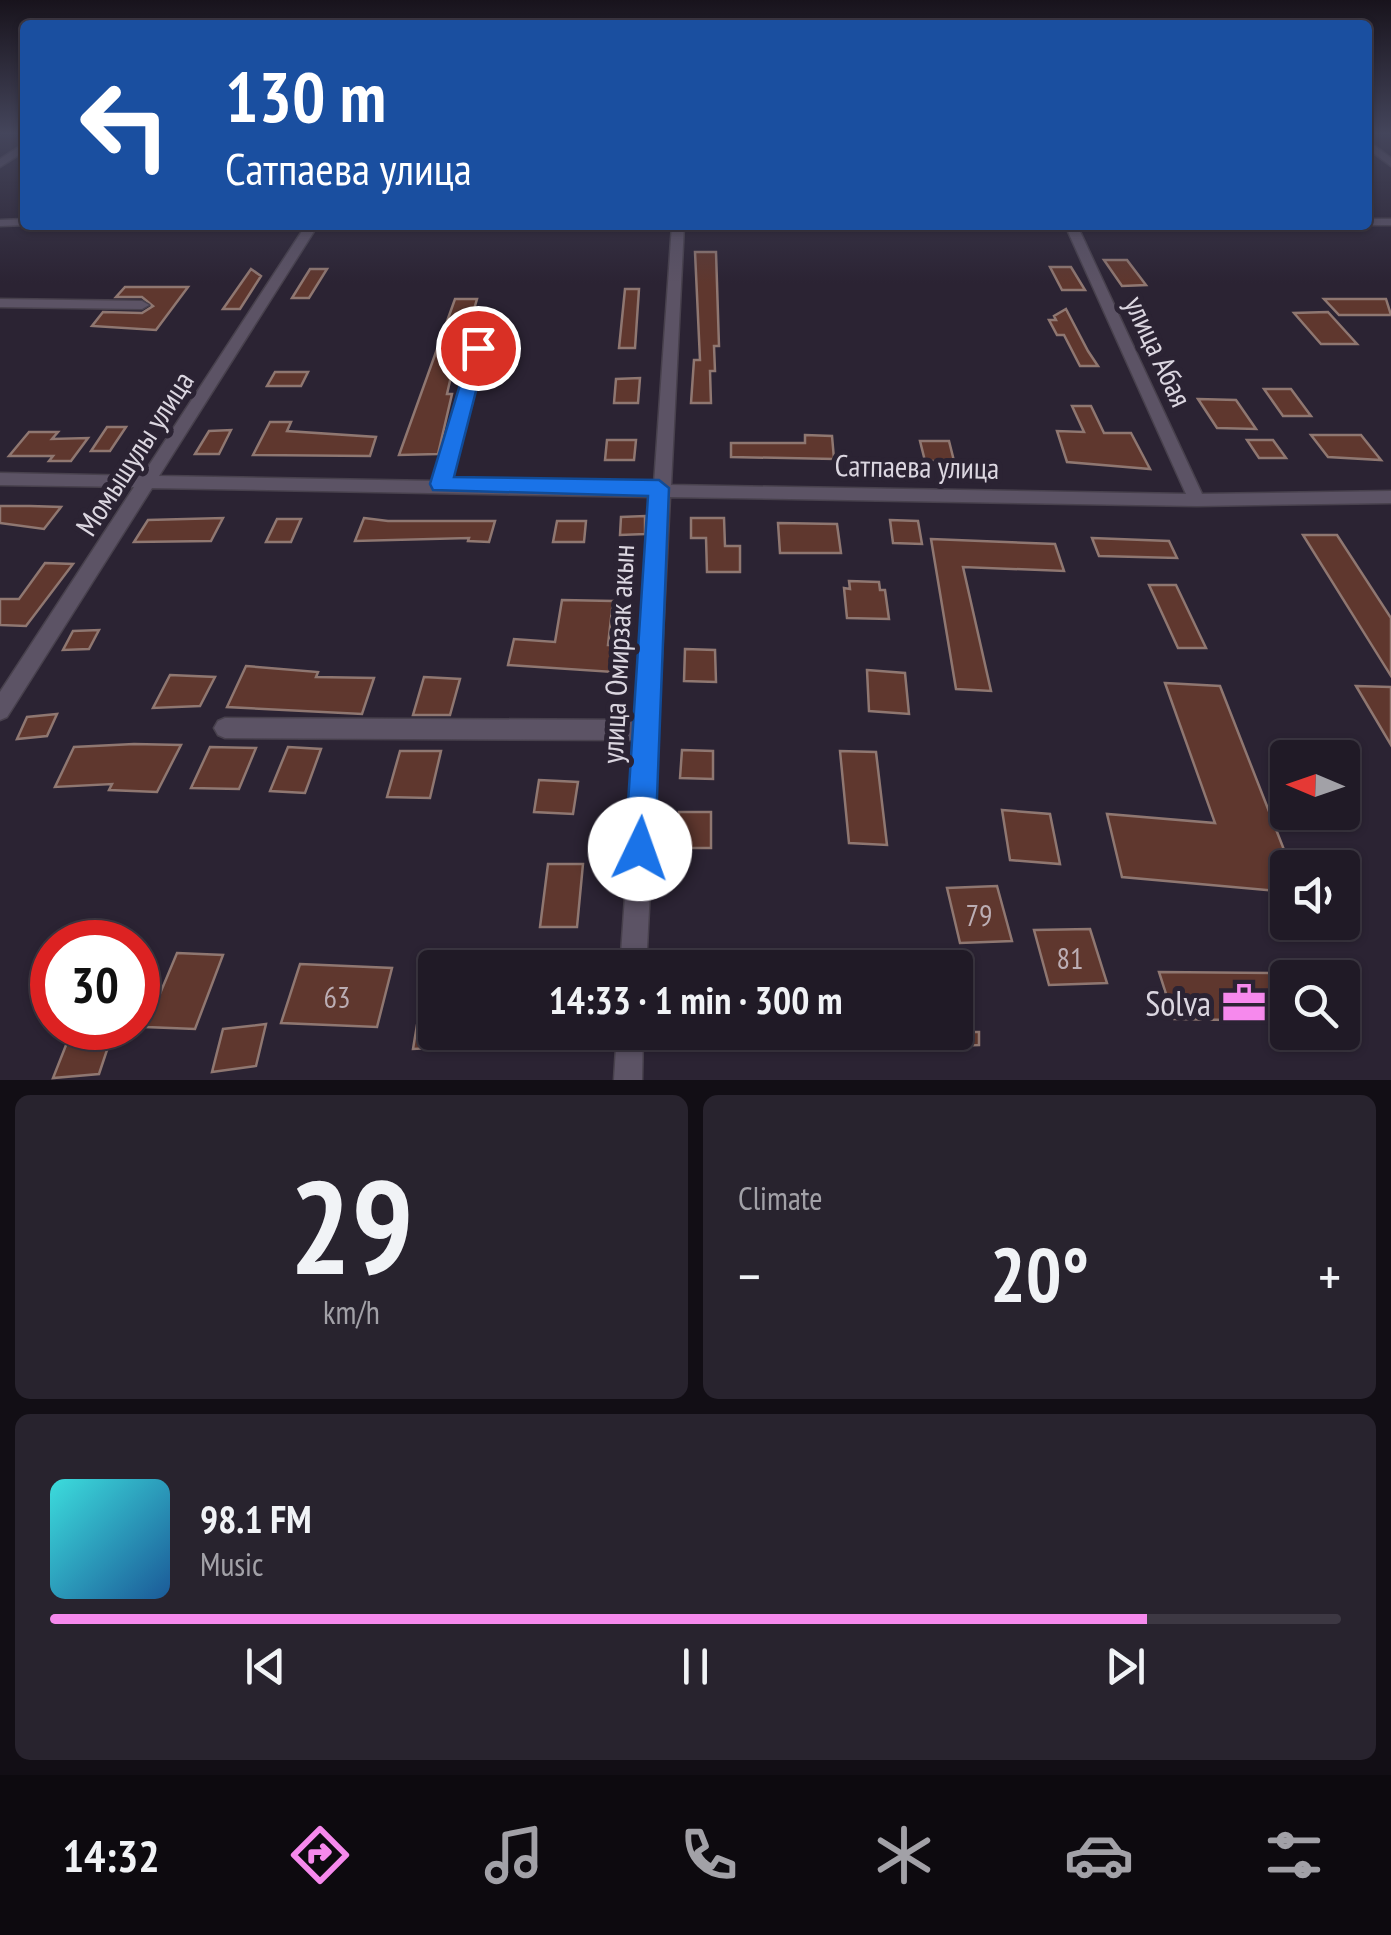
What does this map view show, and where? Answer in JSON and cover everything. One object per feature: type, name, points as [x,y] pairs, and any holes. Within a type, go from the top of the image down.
[{"type":"street","name":"Момышулы улица","points":[[0,710],[309,230]]},
{"type":"street","name":"улица Омирзак акын","points":[[635,950],[659,488],[678,230]]},
{"type":"street","name":"улица Абая","points":[[1073,230],[1197,500]]},
{"type":"street","points":[[0,303],[142,305]]},
{"type":"street","points":[[441,484],[488,314]]},
{"type":"street","name":"Сатпаева улица","points":[[0,479],[1197,500],[1391,497]]},
{"type":"street","points":[[225,728],[646,730]]},
{"type":"street","points":[[628,1080],[629,1050]]},
{"type":"building","points":[[695,252],[716,252],[719,346],[714,346],[715,371],[710,371],[711,403],[691,403],[694,360],[700,360]]},
{"type":"building","points":[[1104,260],[1127,260],[1146,285],[1122,286]]},
{"type":"building","points":[[1050,267],[1071,267],[1085,290],[1062,290]]},
{"type":"building","points":[[251,269],[261,276],[240,309],[223,309]]},
{"type":"building","points":[[310,269],[327,269],[309,298],[292,298]]},
{"type":"building","points":[[125,287],[188,287],[156,330],[92,326],[103,312],[142,313],[153,306],[142,297],[116,297]]},
{"type":"building","points":[[625,289],[639,289],[635,348],[619,348]]},
{"type":"building","points":[[455,299],[477,299],[463,347],[459,347],[455,359],[447,394],[452,394],[438,454],[399,455]]},
{"type":"building","points":[[1324,299],[1386,299],[1391,315],[1339,315]]},
{"type":"building","points":[[1066,309],[1098,366],[1080,366],[1064,335],[1057,335],[1049,320],[1056,320],[1054,316]]},
{"type":"building","points":[[1328,312],[1357,344],[1321,344],[1294,313]]},
{"type":"building","points":[[275,372],[308,372],[301,386],[267,386]]},
{"type":"building","points":[[640,378],[638,403],[614,403],[616,379]]},
{"type":"building","points":[[1264,389],[1291,389],[1311,416],[1283,416]]},
{"type":"building","points":[[1198,399],[1236,400],[1256,429],[1217,428]]},
{"type":"building","points":[[1072,406],[1091,406],[1104,433],[1131,433],[1150,469],[1067,462],[1057,431],[1084,432]]},
{"type":"building","points":[[270,422],[291,422],[287,431],[376,437],[370,456],[253,455]]},
{"type":"building","points":[[107,427],[126,427],[110,451],[91,451]]},
{"type":"building","points":[[231,430],[219,454],[195,454],[209,431]]},
{"type":"building","points":[[29,432],[58,432],[52,439],[88,438],[71,461],[49,461],[53,456],[9,456]]},
{"type":"building","points":[[805,435],[832,436],[834,459],[731,457],[731,443],[805,443]]},
{"type":"building","points":[[1311,435],[1361,435],[1381,460],[1328,457]]},
{"type":"building","points":[[607,440],[636,440],[634,460],[605,460]]},
{"type":"building","points":[[1247,440],[1273,440],[1286,458],[1259,458]]},
{"type":"building","points":[[920,441],[949,441],[954,461],[925,461]]},
{"type":"building","points":[[0,506],[61,507],[44,529],[0,523]]},
{"type":"building","points":[[645,516],[645,534],[620,535],[621,517]]},
{"type":"building","points":[[223,518],[211,541],[134,542],[148,520]]},
{"type":"building","points":[[364,518],[495,521],[489,542],[468,541],[469,538],[355,541]]},
{"type":"building","points":[[691,518],[724,518],[725,546],[740,546],[740,572],[707,572],[706,538],[691,538]]},
{"type":"building","points":[[277,519],[301,519],[291,542],[266,542]]},
{"type":"building","points":[[890,520],[918,521],[922,544],[893,543]]},
{"type":"building","points":[[557,521],[586,521],[584,542],[553,542]]},
{"type":"building","points":[[778,523],[837,524],[841,553],[780,553]]},
{"type":"building","points":[[1303,535],[1337,535],[1391,618],[1391,676]]},
{"type":"building","points":[[1092,538],[1169,541],[1177,558],[1099,556]]},
{"type":"building","points":[[931,539],[1055,544],[1064,571],[963,567],[991,691],[956,689]]},
{"type":"building","points":[[45,563],[73,564],[26,626],[0,625],[0,599],[19,599]]},
{"type":"building","points":[[849,581],[879,582],[880,590],[885,590],[889,619],[847,618],[844,588],[850,589]]},
{"type":"building","points":[[1149,585],[1176,585],[1206,648],[1178,648]]},
{"type":"building","points":[[562,600],[613,601],[608,645],[617,645],[613,672],[508,665],[514,639],[555,642]]},
{"type":"building","points":[[99,630],[89,649],[63,650],[73,631]]},
{"type":"building","points":[[685,649],[715,650],[716,682],[684,681]]},
{"type":"building","points":[[246,666],[318,672],[316,677],[374,678],[362,714],[227,707]]},
{"type":"building","points":[[867,670],[905,673],[909,714],[869,711]]},
{"type":"building","points":[[170,675],[215,677],[200,706],[153,708]]},
{"type":"building","points":[[424,677],[460,679],[450,715],[413,715]]},
{"type":"building","points":[[1165,683],[1220,686],[1270,814],[1270,830],[1276,830],[1284,850],[1270,850],[1270,890],[1122,877],[1107,814],[1215,823]]},
{"type":"building","points":[[1356,686],[1391,687],[1391,745]]},
{"type":"building","points":[[57,714],[47,736],[17,739],[27,717]]},
{"type":"building","points":[[181,745],[157,792],[109,790],[112,784],[55,787],[74,747]]},
{"type":"building","points":[[210,747],[256,748],[239,789],[191,788]]},
{"type":"building","points":[[288,747],[321,749],[305,793],[270,791]]},
{"type":"building","points":[[682,750],[713,751],[713,779],[680,778]]},
{"type":"building","points":[[400,751],[441,751],[430,798],[387,797]]},
{"type":"building","points":[[840,751],[876,752],[887,845],[849,843]]},
{"type":"building","points":[[539,780],[578,782],[573,814],[534,812]]},
{"type":"building","points":[[1002,810],[1050,814],[1060,864],[1010,860]]},
{"type":"building","points":[[679,812],[711,812],[711,848],[678,848]]},
{"type":"building","points":[[548,864],[583,864],[577,927],[540,927]]},
{"type":"building","points":[[997,886],[1012,941],[960,943],[947,888]]},
{"type":"building","points":[[1090,929],[1107,983],[1049,985],[1034,930]]},
{"type":"building","points":[[177,953],[223,955],[195,1029],[160,1028],[160,994]]},
{"type":"building","points":[[300,964],[392,968],[377,1027],[281,1023]]},
{"type":"building","points":[[1159,972],[1270,973],[1270,1021],[1174,1019]]},
{"type":"building","points":[[418,1019],[418,1049],[413,1049]]},
{"type":"building","points":[[266,1024],[256,1066],[212,1072],[223,1029]]},
{"type":"building","points":[[973,1032],[979,1032],[979,1045],[973,1045]]},
{"type":"building","points":[[64,1050],[107,1050],[99,1074],[53,1078]]},
{"type":"place","name":"Solva","points":[[1244,1003]]},
{"type":"route","points":[[478,348],[441,484],[659,488],[640,849]]}]
